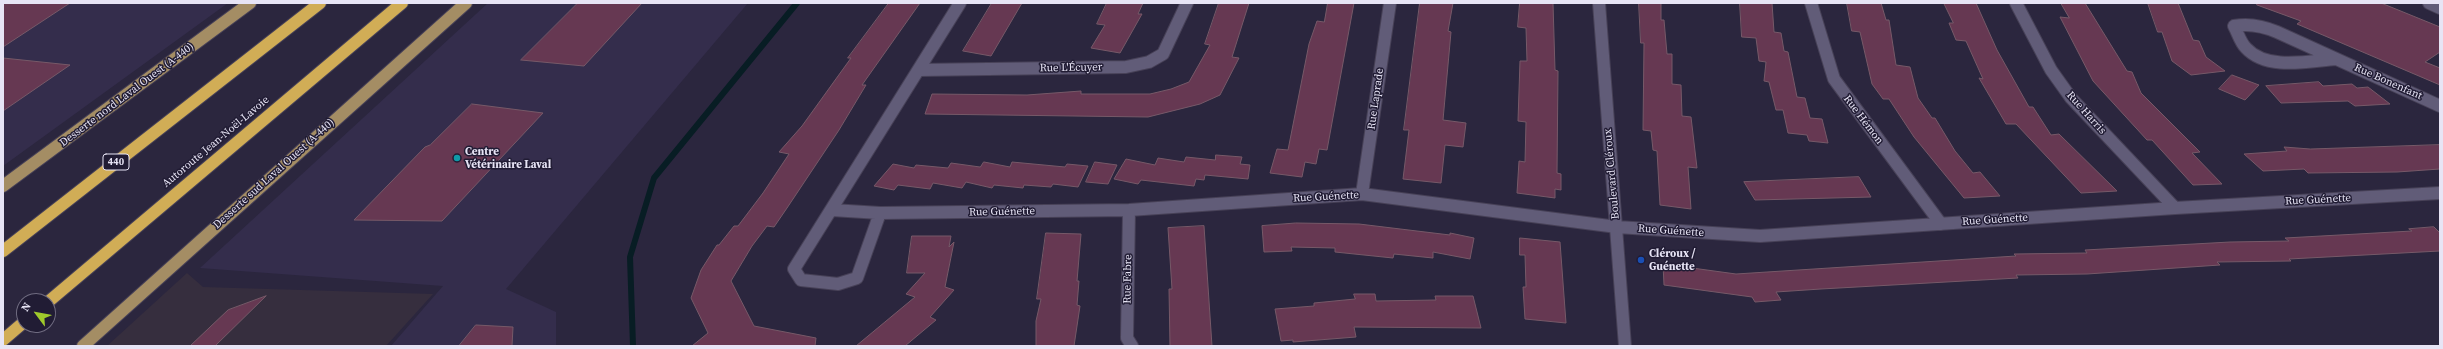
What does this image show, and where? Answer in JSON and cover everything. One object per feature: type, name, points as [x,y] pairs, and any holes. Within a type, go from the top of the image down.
[{"type":"highway","name":"440","points":[[3,251],[320,3]]},
{"type":"highway","name":"Autoroute Jean-Noël-Lavoie","points":[[56,295],[402,3]]},
{"type":"highway","points":[[3,340],[16,329]]},
{"type":"main road","name":"Desserte nord Laval Ouest (A-440)","points":[[3,186],[250,3]]},
{"type":"main road","name":"Desserte sud Laval Ouest (A-440)","points":[[83,346],[466,3]]},
{"type":"street","points":[[880,213],[857,278],[852,283],[842,284],[801,280],[794,270],[960,3]]},
{"type":"street","name":"Rue L'Écuyer","points":[[919,70],[1126,67],[1149,62],[1163,54],[1187,3]]},
{"type":"street","name":"Rue Laprade","points":[[1362,194],[1390,3]]},
{"type":"street","name":"Boulevard Cléroux","points":[[1599,3],[1625,346]]},
{"type":"street","name":"Rue Hémon","points":[[1811,3],[1834,79],[1941,224]]},
{"type":"street","name":"Rue Harris","points":[[2016,3],[2051,70],[2071,98],[2175,208]]},
{"type":"street","points":[[2428,3],[2440,8]]},
{"type":"street","name":"Rue Bonenfant","points":[[2336,59],[2292,63],[2263,58],[2247,49],[2234,26],[2245,24],[2259,25],[2336,59],[2440,106]]},
{"type":"street","name":"Rue Guénette","points":[[832,210],[880,213],[1129,210],[1362,194],[1617,227],[1760,236],[2175,208],[2440,193]]},
{"type":"street","name":"Rue Fabre","points":[[1129,210],[1127,338],[1132,346]]},
{"type":"shaded area","points":[[3,3],[228,3],[3,166]]},
{"type":"shaded area","points":[[488,3],[748,3],[506,289],[556,312],[556,346],[391,346],[443,286],[200,268]]},
{"type":"shaded area","points":[[187,273],[203,287],[433,294],[386,346],[107,346]]},
{"type":"building","points":[[3,3],[70,3],[3,47]]},
{"type":"building","points":[[578,3],[642,3],[584,66],[521,60]]},
{"type":"building","points":[[889,3],[920,3],[862,85],[866,85],[839,130],[787,208],[774,227],[767,226],[752,246],[731,281],[754,326],[816,338],[815,346],[692,346],[708,333],[691,298],[701,270],[717,245],[719,245],[734,226],[738,226],[763,193],[789,154],[779,152],[802,126],[851,58],[848,58]]},
{"type":"building","points":[[992,3],[1022,3],[991,56],[963,51]]},
{"type":"building","points":[[1107,3],[1143,3],[1138,14],[1142,14],[1120,53],[1091,48],[1105,25],[1097,24]]},
{"type":"building","points":[[1219,3],[1249,3],[1232,57],[1239,58],[1220,95],[1200,104],[1148,117],[925,114],[932,94],[1027,95],[1081,91],[1081,94],[1150,94],[1171,89],[1189,82],[1210,45],[1205,44]]},
{"type":"building","points":[[1328,3],[1354,3],[1327,150],[1319,149],[1316,164],[1305,162],[1302,177],[1270,173],[1277,149],[1288,150],[1309,44],[1317,21],[1324,22]]},
{"type":"building","points":[[1420,3],[1453,3],[1448,31],[1451,32],[1443,120],[1466,123],[1463,147],[1445,145],[1441,183],[1403,179],[1409,130],[1404,130]]},
{"type":"building","points":[[1520,3],[1553,3],[1555,70],[1558,71],[1557,173],[1561,174],[1561,190],[1555,189],[1555,198],[1517,193],[1519,161],[1525,162],[1526,122],[1518,121],[1520,61],[1527,61],[1526,28],[1518,27]]},
{"type":"building","points":[[1639,3],[1661,3],[1661,20],[1664,20],[1667,54],[1672,54],[1672,84],[1681,85],[1682,116],[1691,117],[1697,168],[1688,167],[1691,209],[1660,205],[1657,151],[1653,150],[1651,131],[1643,130],[1644,43],[1641,43]]},
{"type":"building","points":[[1740,3],[1772,3],[1774,32],[1781,33],[1784,51],[1788,52],[1797,97],[1805,98],[1810,118],[1822,119],[1828,143],[1809,141],[1807,135],[1788,133],[1783,110],[1776,110],[1769,82],[1764,81],[1766,62],[1759,61],[1756,38],[1742,37]]},
{"type":"building","points":[[1847,3],[1881,3],[1886,20],[1889,20],[1896,65],[1910,67],[1918,98],[1932,118],[1935,118],[1955,151],[1973,173],[1980,172],[2000,196],[1964,198],[1914,137],[1889,99],[1883,99],[1872,84],[1860,32],[1852,31]]},
{"type":"building","points":[[1944,3],[1976,3],[1997,50],[2029,107],[2033,107],[2051,135],[2059,134],[2117,191],[2081,193],[2016,124],[2006,124],[1979,78],[1983,79],[1966,41],[1956,40],[1949,23],[1953,23]]},
{"type":"building","points":[[2061,3],[2085,3],[2127,71],[2132,72],[2141,93],[2200,152],[2192,153],[2222,184],[2193,185],[2152,140],[2147,140],[2093,81],[2060,17],[2069,18]]},
{"type":"building","points":[[2148,3],[2178,3],[2193,40],[2199,41],[2206,57],[2225,71],[2191,75],[2172,61],[2162,32],[2158,32]]},
{"type":"building","points":[[2257,3],[2381,3],[2440,27],[2440,52],[2425,62],[2440,68],[2440,85],[2297,24],[2301,21],[2257,5]]},
{"type":"building","points":[[3,58],[70,65],[3,111]]},
{"type":"building","points":[[2232,75],[2259,85],[2245,100],[2219,89]]},
{"type":"building","points":[[2319,82],[2323,86],[2352,84],[2357,88],[2368,87],[2390,104],[2355,106],[2348,101],[2281,103],[2266,86]]},
{"type":"building","name":"Centre Vétérinaire Laval","points":[[472,104],[543,113],[442,221],[354,220],[425,147],[430,145]]},
{"type":"building","points":[[2440,145],[2440,169],[2397,172],[2308,173],[2304,169],[2263,171],[2244,154],[2287,151],[2284,147],[2310,149]]},
{"type":"building","points":[[1216,155],[1242,157],[1240,164],[1250,165],[1248,179],[1205,175],[1204,180],[1196,179],[1194,186],[1141,180],[1138,184],[1114,179],[1126,159],[1155,165],[1158,158],[1184,162],[1186,157],[1215,160]]},
{"type":"building","points":[[984,162],[1010,167],[1012,162],[1065,167],[1067,164],[1088,166],[1078,187],[1053,184],[1051,187],[1024,185],[1023,188],[994,185],[992,188],[966,182],[962,188],[933,183],[930,189],[898,185],[894,190],[874,186],[893,164],[914,168],[916,165],[948,168],[951,163],[980,167]]},
{"type":"building","points":[[1095,162],[1117,165],[1108,184],[1086,182]]},
{"type":"building","points":[[1859,177],[1871,197],[1755,200],[1744,182]]},
{"type":"building","points":[[1296,223],[1359,224],[1450,235],[1450,233],[1474,238],[1470,259],[1433,252],[1433,258],[1394,254],[1393,258],[1335,252],[1335,248],[1291,247],[1292,251],[1264,252],[1262,226]]},
{"type":"building","points":[[1204,226],[1212,346],[1170,346],[1169,289],[1172,289],[1168,228]]},
{"type":"building","points":[[2434,227],[2440,233],[2440,251],[2289,259],[2291,261],[2217,262],[2220,265],[2087,274],[2016,275],[2018,278],[1776,292],[1781,300],[1755,302],[1752,297],[1664,285],[1663,264],[1736,274],[2016,256],[2014,254],[2087,253],[2085,250],[2230,242],[2289,241],[2285,238],[2412,231],[2409,229]]},
{"type":"building","points":[[1046,233],[1081,234],[1077,281],[1079,281],[1077,305],[1080,306],[1074,346],[1036,346],[1036,321],[1041,299],[1037,299]]},
{"type":"building","points":[[912,236],[951,236],[949,247],[954,242],[945,287],[954,290],[930,317],[936,320],[905,346],[856,346],[915,297],[906,294],[925,273],[907,273]]},
{"type":"building","points":[[1520,238],[1560,242],[1566,323],[1525,319],[1523,287],[1526,287],[1525,255],[1520,255]]},
{"type":"building","points":[[1354,294],[1375,294],[1376,301],[1436,300],[1435,296],[1473,296],[1481,328],[1354,327],[1356,337],[1293,342],[1293,340],[1281,341],[1275,309],[1314,306],[1314,303],[1355,299]]},
{"type":"building","points":[[266,296],[215,346],[190,346],[228,310]]},
{"type":"building","points":[[476,325],[513,327],[512,346],[459,346]]},
{"type":"waterway","points":[[633,346],[630,257],[654,178],[797,3]]},
{"type":"place","name":"Centre Vétérinaire Laval","points":[[457,158]]},
{"type":"place","name":"Cléroux / Guénette","points":[[1641,260]]}]
